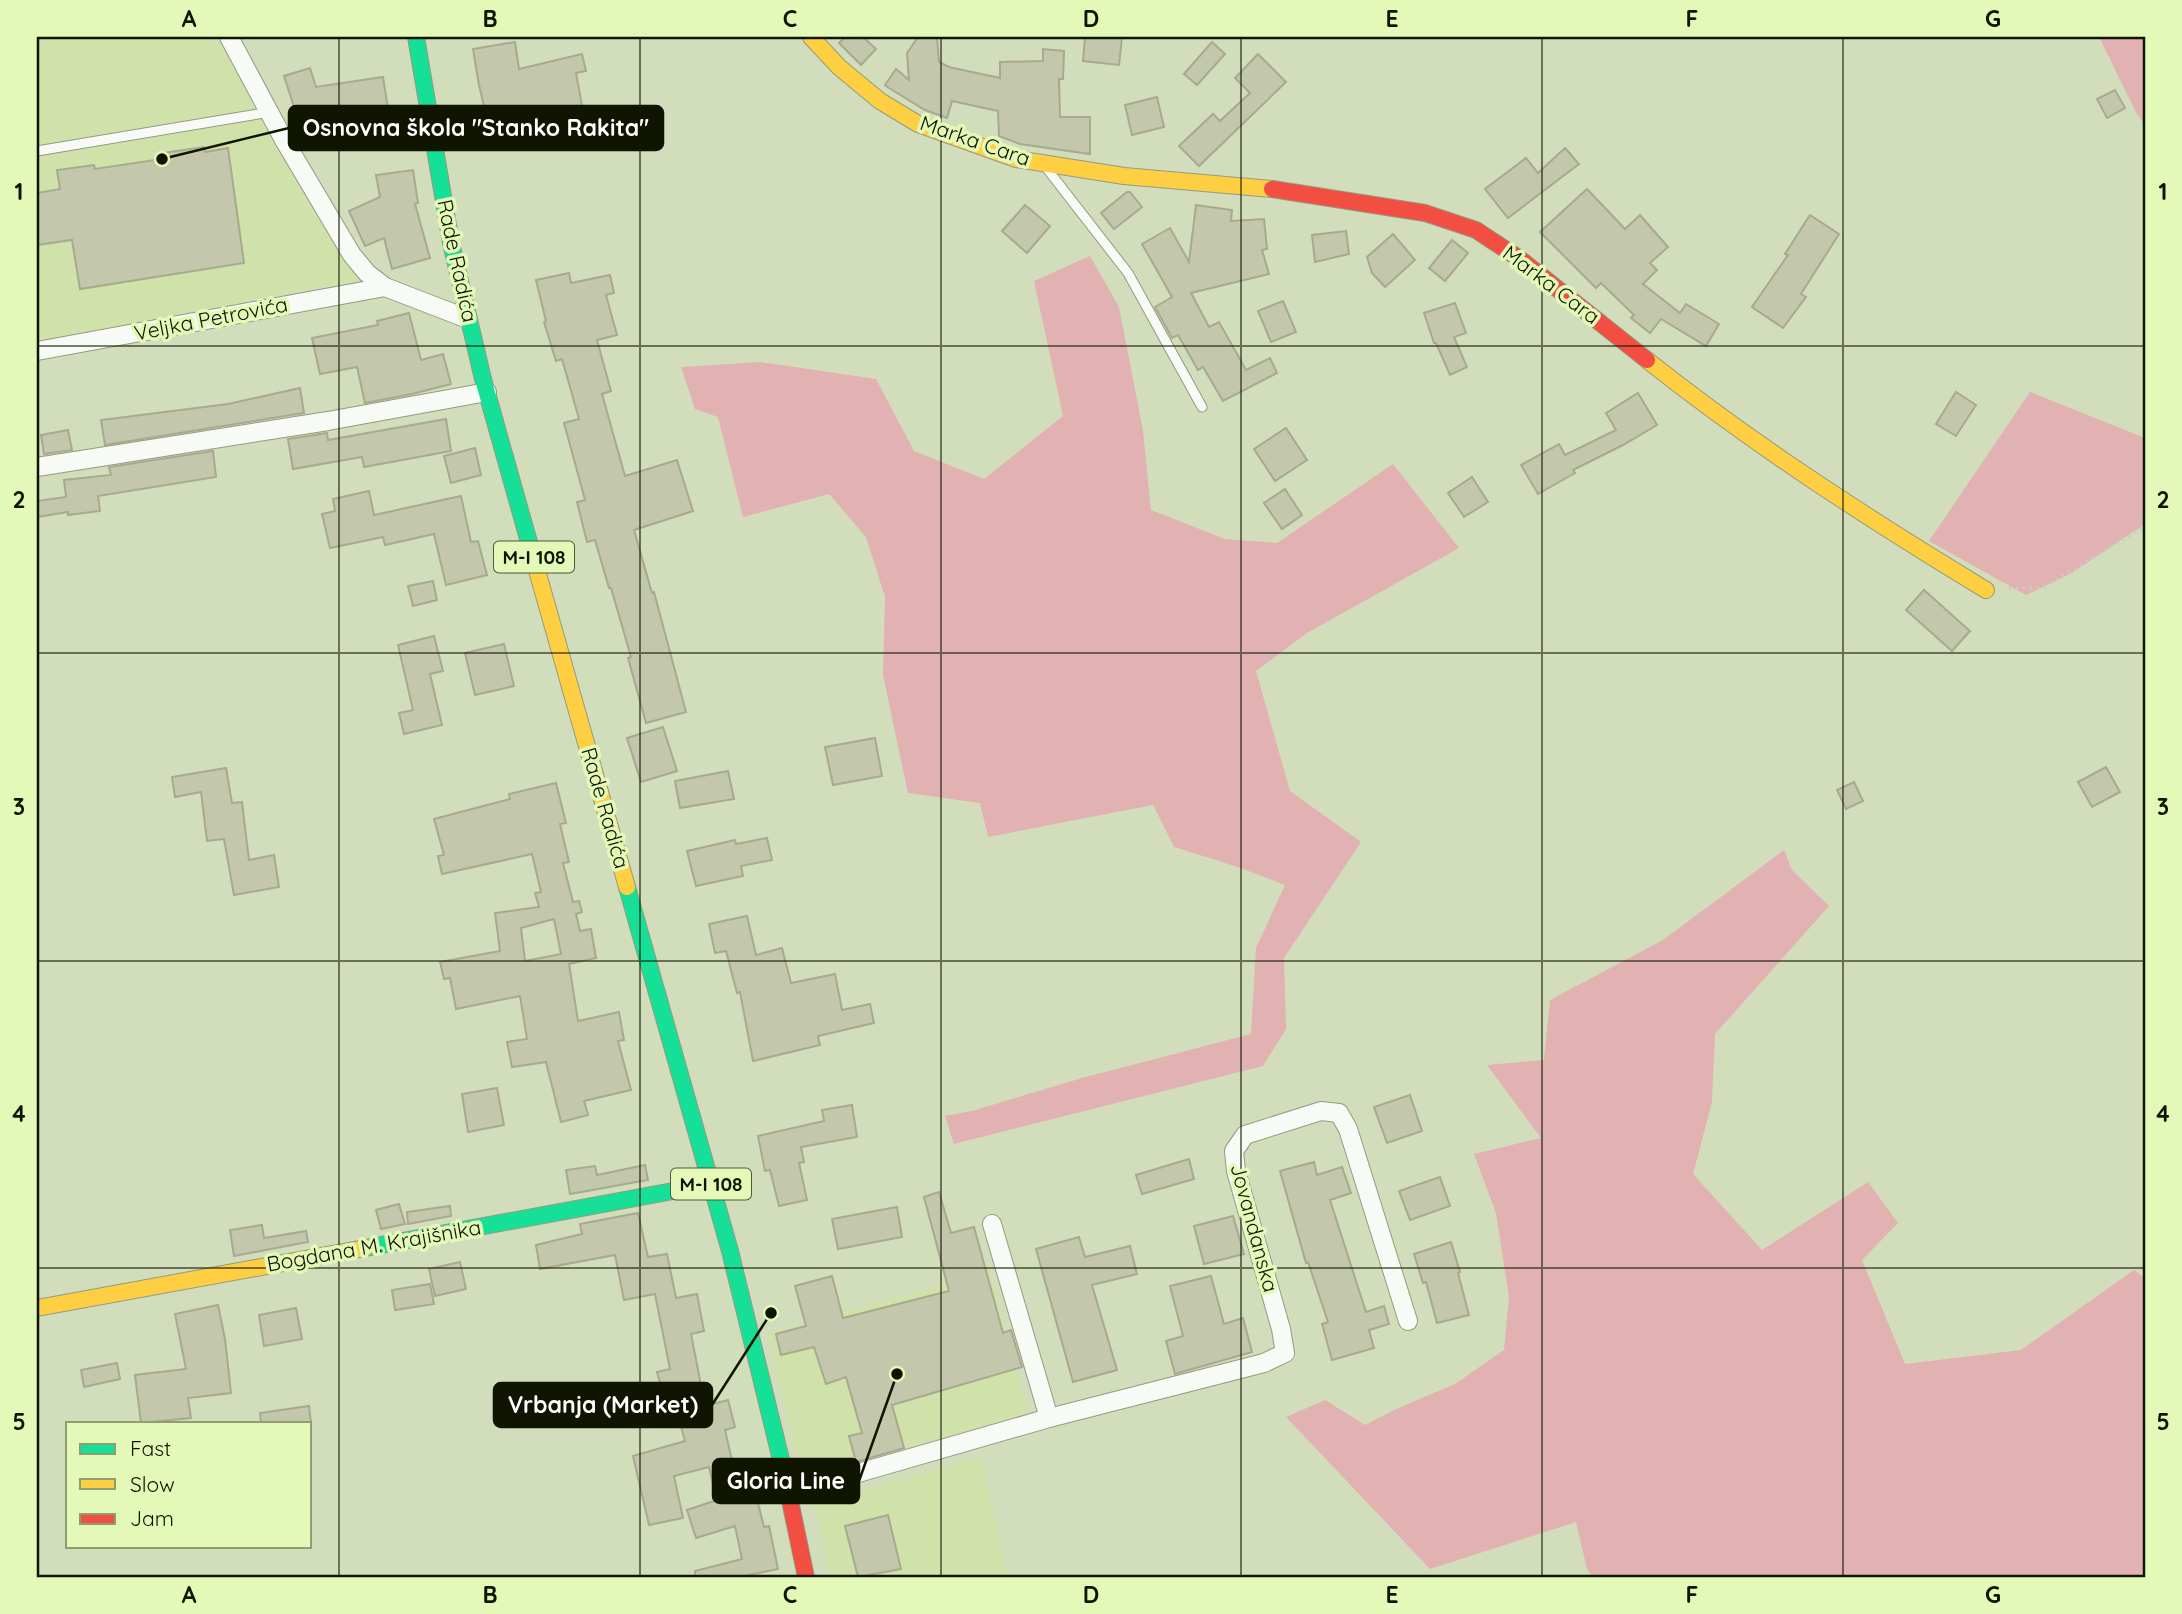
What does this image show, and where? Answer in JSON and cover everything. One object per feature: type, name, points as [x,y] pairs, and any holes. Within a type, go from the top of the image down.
[{"type":"street","points":[[229,37],[352,255],[367,273],[385,287],[468,319]]},
{"type":"street","name":"Rade Radića","points":[[416,37],[451,243],[486,393],[733,1263],[789,1493],[806,1577]]},
{"type":"street","name":"Marka Cara","points":[[811,37],[839,67],[880,101],[918,124],[1016,159],[1124,176],[1324,196],[1425,212],[1476,230],[1531,268],[1706,407],[1892,533],[1986,590]]},
{"type":"street","name":"Veljka Petrovića","points":[[37,352],[385,287]]},
{"type":"street","points":[[37,467],[486,393]]},
{"type":"street","name":"Jovandanska","points":[[789,1493],[1049,1418],[1264,1363],[1285,1353],[1281,1329],[1236,1171],[1234,1151],[1245,1135],[1321,1111],[1339,1113],[1348,1129],[1408,1321]]},
{"type":"street","name":"Bogdana M. Krajišnika","points":[[37,1308],[711,1184]]},
{"type":"street","points":[[992,1224],[1049,1418]]},
{"type":"lane","points":[[37,151],[270,112]]},
{"type":"lane","name":"Marka Cara","points":[[1043,163],[1128,273],[1202,407]]},
{"type":"path","points":[[1986,590],[2044,587],[2145,526]]},
{"type":"shaded area","points":[[37,37],[216,37],[359,281],[37,341]]},
{"type":"shaded area","points":[[2099,37],[2145,37],[2145,125],[2137,114]]},
{"type":"shaded area","points":[[1090,256],[1119,307],[1143,431],[1151,510],[1225,539],[1277,543],[1393,464],[1459,548],[1307,633],[1256,671],[1290,791],[1361,842],[1284,958],[1286,1029],[1263,1066],[954,1144],[945,1116],[972,1111],[1082,1078],[1251,1034],[1256,948],[1285,885],[1174,847],[1153,805],[988,837],[980,803],[908,793],[883,675],[885,597],[866,537],[829,494],[743,517],[718,417],[695,409],[681,367],[761,362],[876,379],[914,451],[984,479],[1063,416],[1034,281]]},
{"type":"shaded area","points":[[2030,392],[2145,438],[2145,524],[2070,574],[2026,595],[1929,541]]},
{"type":"shaded area","points":[[1784,850],[1792,870],[1829,906],[1715,1034],[1712,1102],[1693,1174],[1762,1250],[1868,1182],[1898,1223],[1862,1260],[1905,1364],[2021,1350],[2134,1270],[2145,1278],[2145,1577],[1592,1577],[1587,1569],[1576,1522],[1430,1569],[1286,1417],[1325,1400],[1365,1425],[1455,1384],[1504,1350],[1509,1297],[1496,1213],[1474,1154],[1541,1138],[1487,1065],[1544,1060],[1550,1000],[1663,940]]},
{"type":"shaded area","points":[[990,1271],[1028,1414],[801,1476],[768,1333]]},
{"type":"shaded area","points":[[981,1457],[1008,1577],[830,1577],[815,1504]]},
{"type":"building","points":[[845,37],[863,37],[876,49],[861,65],[839,43]]},
{"type":"building","points":[[918,37],[937,37],[939,62],[949,67],[1000,78],[1000,62],[1043,61],[1043,49],[1064,51],[1063,79],[1059,79],[1060,117],[1090,117],[1090,154],[1020,144],[999,136],[998,111],[952,101],[947,118],[925,110],[889,88],[885,85],[896,69],[909,80],[907,53]]},
{"type":"building","points":[[1085,37],[1122,37],[1119,65],[1083,61]]},
{"type":"building","points":[[515,42],[519,69],[582,54],[586,71],[576,73],[585,122],[527,131],[529,140],[494,148],[473,49]]},
{"type":"building","points":[[1212,42],[1225,54],[1197,85],[1184,74]]},
{"type":"building","points":[[1258,54],[1286,82],[1199,166],[1179,146],[1213,114],[1220,121],[1250,93],[1235,78]]},
{"type":"building","points":[[310,68],[316,87],[383,77],[388,109],[325,119],[329,128],[300,140],[289,116],[296,113],[284,76]]},
{"type":"building","points":[[2115,90],[2125,108],[2107,118],[2097,99]]},
{"type":"building","points":[[1157,97],[1164,127],[1132,135],[1125,105]]},
{"type":"building","points":[[204,147],[205,152],[228,148],[244,263],[80,289],[72,240],[37,245],[37,193],[60,189],[57,170],[94,165],[95,169],[162,159],[162,153]]},
{"type":"building","points":[[1565,148],[1579,164],[1508,218],[1485,189],[1526,158],[1538,173]]},
{"type":"building","points":[[413,170],[418,203],[415,204],[430,258],[392,269],[384,238],[365,246],[349,211],[380,197],[376,175]]},
{"type":"building","points":[[1587,189],[1625,229],[1640,215],[1668,247],[1650,263],[1657,270],[1643,284],[1680,313],[1686,304],[1719,324],[1706,346],[1661,319],[1650,333],[1631,318],[1634,315],[1601,283],[1596,288],[1540,232]]},
{"type":"building","points":[[1130,192],[1142,207],[1114,229],[1101,213]]},
{"type":"building","points":[[1025,205],[1050,226],[1027,253],[1002,231]]},
{"type":"building","points":[[1196,205],[1232,210],[1231,221],[1264,219],[1267,249],[1262,250],[1269,274],[1191,293],[1209,327],[1219,322],[1246,370],[1270,358],[1277,373],[1223,401],[1203,367],[1198,370],[1178,335],[1172,338],[1155,307],[1172,297],[1142,244],[1170,228],[1189,262]]},
{"type":"building","points":[[1810,215],[1839,234],[1801,294],[1806,297],[1783,328],[1752,307],[1788,255],[1785,254]]},
{"type":"building","points":[[1346,231],[1349,254],[1315,262],[1312,235]]},
{"type":"building","points":[[1393,234],[1415,260],[1385,287],[1372,273],[1367,257]]},
{"type":"building","points":[[1452,240],[1468,253],[1445,281],[1429,268]]},
{"type":"building","points":[[569,273],[571,283],[610,275],[614,293],[606,295],[617,335],[597,340],[611,391],[602,394],[625,476],[677,460],[693,511],[634,530],[652,593],[654,592],[686,712],[646,723],[611,588],[595,540],[587,542],[577,502],[585,500],[564,423],[579,419],[562,359],[556,361],[544,322],[546,321],[536,280]]},
{"type":"building","points":[[1283,301],[1296,332],[1271,342],[1258,311]]},
{"type":"building","points":[[1455,303],[1466,333],[1454,337],[1467,367],[1450,375],[1434,343],[1424,313]]},
{"type":"building","points":[[409,313],[421,360],[443,354],[451,384],[365,403],[357,367],[320,374],[312,338],[378,325],[377,321]]},
{"type":"building","points":[[300,388],[304,413],[105,445],[101,420],[228,404]]},
{"type":"building","points":[[1956,392],[1976,405],[1956,436],[1936,424]]},
{"type":"building","points":[[1638,393],[1657,425],[1573,470],[1575,473],[1538,494],[1521,465],[1559,444],[1565,455],[1616,430],[1606,413]]},
{"type":"building","points":[[446,419],[451,451],[364,467],[362,457],[293,469],[288,439],[327,433],[328,440]]},
{"type":"building","points":[[1286,428],[1307,460],[1275,481],[1254,449]]},
{"type":"building","points":[[68,430],[72,450],[44,454],[41,435]]},
{"type":"building","points":[[475,448],[481,475],[451,483],[444,456]]},
{"type":"building","points":[[213,451],[216,477],[98,496],[100,511],[37,517],[37,501],[66,497],[64,480],[111,475],[109,467]]},
{"type":"building","points":[[1472,477],[1488,502],[1464,517],[1448,493]]},
{"type":"building","points":[[1285,489],[1302,515],[1282,529],[1264,503]]},
{"type":"building","points":[[369,491],[374,515],[461,496],[471,542],[478,541],[487,575],[446,585],[434,534],[385,545],[383,537],[330,548],[322,514],[335,511],[333,499]]},
{"type":"building","points":[[433,581],[437,600],[413,606],[408,586]]},
{"type":"building","points":[[1924,590],[1970,631],[1952,651],[1906,610]]},
{"type":"building","points":[[434,636],[443,671],[430,674],[442,725],[404,734],[399,713],[413,710],[398,645]]},
{"type":"building","points":[[504,644],[514,686],[475,695],[465,653]]},
{"type":"building","points":[[663,727],[677,771],[641,782],[627,738]]},
{"type":"building","points":[[875,738],[882,776],[833,785],[825,747]]},
{"type":"building","points":[[2106,767],[2120,792],[2092,807],[2078,782]]},
{"type":"building","points":[[226,768],[232,803],[242,802],[249,860],[274,855],[279,887],[234,895],[224,839],[207,841],[201,792],[175,797],[172,777]]},
{"type":"building","points":[[728,771],[734,799],[680,808],[675,781]]},
{"type":"building","points":[[1854,782],[1863,801],[1846,809],[1837,790]]},
{"type":"building","points":[[556,783],[566,823],[560,824],[569,862],[563,863],[573,902],[579,901],[582,912],[576,914],[580,931],[591,929],[596,958],[569,964],[578,1021],[619,1012],[624,1040],[618,1041],[631,1090],[584,1101],[588,1115],[561,1122],[546,1062],[512,1067],[507,1042],[527,1039],[520,996],[456,1009],[450,978],[444,979],[440,962],[500,951],[495,913],[539,907],[535,893],[541,892],[532,854],[442,874],[438,856],[444,855],[434,819],[510,799],[509,794]],"holes":[[[554,919],[561,954],[525,961],[521,928]]]},
{"type":"building","points":[[767,838],[772,860],[741,866],[743,876],[696,886],[687,851],[735,840],[736,844]]},
{"type":"building","points":[[747,916],[756,955],[782,948],[791,983],[835,974],[842,1010],[870,1004],[874,1023],[818,1036],[820,1045],[753,1061],[740,992],[737,993],[726,951],[715,953],[709,924]]},
{"type":"building","points":[[497,1088],[504,1125],[468,1132],[462,1094]]},
{"type":"building","points":[[1410,1095],[1422,1131],[1387,1143],[1374,1107]]},
{"type":"building","points":[[852,1105],[857,1137],[801,1147],[804,1162],[799,1163],[807,1200],[779,1206],[770,1170],[765,1171],[758,1136],[824,1121],[822,1110]]},
{"type":"building","points":[[1189,1159],[1194,1179],[1142,1194],[1136,1175]]},
{"type":"building","points":[[1314,1162],[1317,1175],[1342,1167],[1351,1193],[1330,1200],[1366,1312],[1384,1306],[1389,1324],[1369,1330],[1374,1348],[1332,1360],[1322,1324],[1328,1322],[1308,1262],[1306,1263],[1280,1171]]},
{"type":"building","points":[[645,1165],[648,1180],[570,1194],[566,1170],[595,1166],[597,1175]]},
{"type":"building","points":[[1440,1177],[1450,1206],[1410,1220],[1399,1191]]},
{"type":"building","points":[[939,1192],[951,1233],[974,1227],[1003,1333],[1011,1330],[1022,1367],[892,1405],[904,1448],[856,1462],[849,1436],[862,1433],[846,1377],[826,1384],[814,1347],[781,1355],[776,1334],[806,1326],[795,1286],[832,1276],[843,1318],[949,1291],[924,1197]]},
{"type":"building","points":[[399,1204],[405,1224],[381,1229],[376,1210]]},
{"type":"building","points":[[450,1206],[451,1216],[408,1224],[407,1212]]},
{"type":"building","points":[[897,1207],[902,1237],[838,1249],[832,1219]]},
{"type":"building","points":[[638,1213],[648,1257],[667,1254],[676,1298],[697,1294],[704,1331],[691,1334],[705,1406],[728,1400],[735,1427],[725,1430],[739,1491],[754,1487],[764,1527],[769,1526],[778,1569],[739,1577],[695,1577],[695,1571],[742,1559],[735,1526],[696,1538],[687,1510],[717,1500],[709,1467],[674,1476],[683,1518],[649,1525],[633,1456],[685,1441],[675,1404],[641,1412],[636,1389],[660,1383],[657,1372],[670,1369],[655,1294],[624,1300],[615,1255],[540,1269],[536,1245],[582,1234],[580,1224]]},
{"type":"building","points":[[1233,1216],[1244,1254],[1204,1264],[1194,1226]]},
{"type":"building","points":[[262,1225],[264,1238],[306,1231],[308,1242],[234,1256],[230,1230]]},
{"type":"building","points":[[1079,1237],[1085,1257],[1130,1246],[1137,1274],[1092,1285],[1117,1370],[1073,1382],[1036,1249]]},
{"type":"building","points":[[1451,1242],[1469,1315],[1437,1323],[1426,1282],[1423,1283],[1414,1254]]},
{"type":"building","points":[[460,1262],[466,1289],[435,1296],[429,1269]]},
{"type":"building","points":[[1211,1276],[1224,1324],[1243,1318],[1252,1352],[1175,1374],[1166,1341],[1183,1336],[1170,1286]]},
{"type":"building","points":[[430,1284],[434,1304],[395,1310],[392,1290]]},
{"type":"building","points":[[218,1305],[231,1393],[188,1398],[191,1418],[141,1422],[135,1375],[186,1369],[175,1314]]},
{"type":"building","points":[[296,1308],[302,1339],[264,1346],[259,1315]]},
{"type":"building","points":[[117,1363],[120,1379],[84,1387],[81,1370]]},
{"type":"building","points":[[309,1406],[311,1422],[261,1422],[260,1413]]},
{"type":"building","points":[[888,1515],[901,1569],[858,1577],[845,1526]]},
{"type":"traffic: fast","points":[[416,37],[451,243],[483,379],[536,567]]},
{"type":"traffic: fast","points":[[627,887],[730,1251],[784,1472]]},
{"type":"traffic: fast","points":[[365,1248],[711,1184]]},
{"type":"traffic: slow","points":[[811,37],[839,67],[880,101],[918,124],[1016,159],[1124,176],[1272,189]]},
{"type":"traffic: slow","points":[[1647,360],[1729,422],[1813,480],[1986,590]]},
{"type":"traffic: slow","points":[[536,567],[627,887]]},
{"type":"traffic: slow","points":[[37,1308],[365,1248]]},
{"type":"traffic: jam","points":[[1272,189],[1425,213],[1476,230],[1520,259],[1647,360]]},
{"type":"traffic: jam","points":[[784,1472],[806,1577]]},
{"type":"place","name":"Osnovna škola \"Stanko Rakita\"","points":[[162,159]]},
{"type":"place","name":"Vrbanja (Market)","points":[[771,1313]]},
{"type":"place","name":"Gloria Line","points":[[897,1374]]}]
